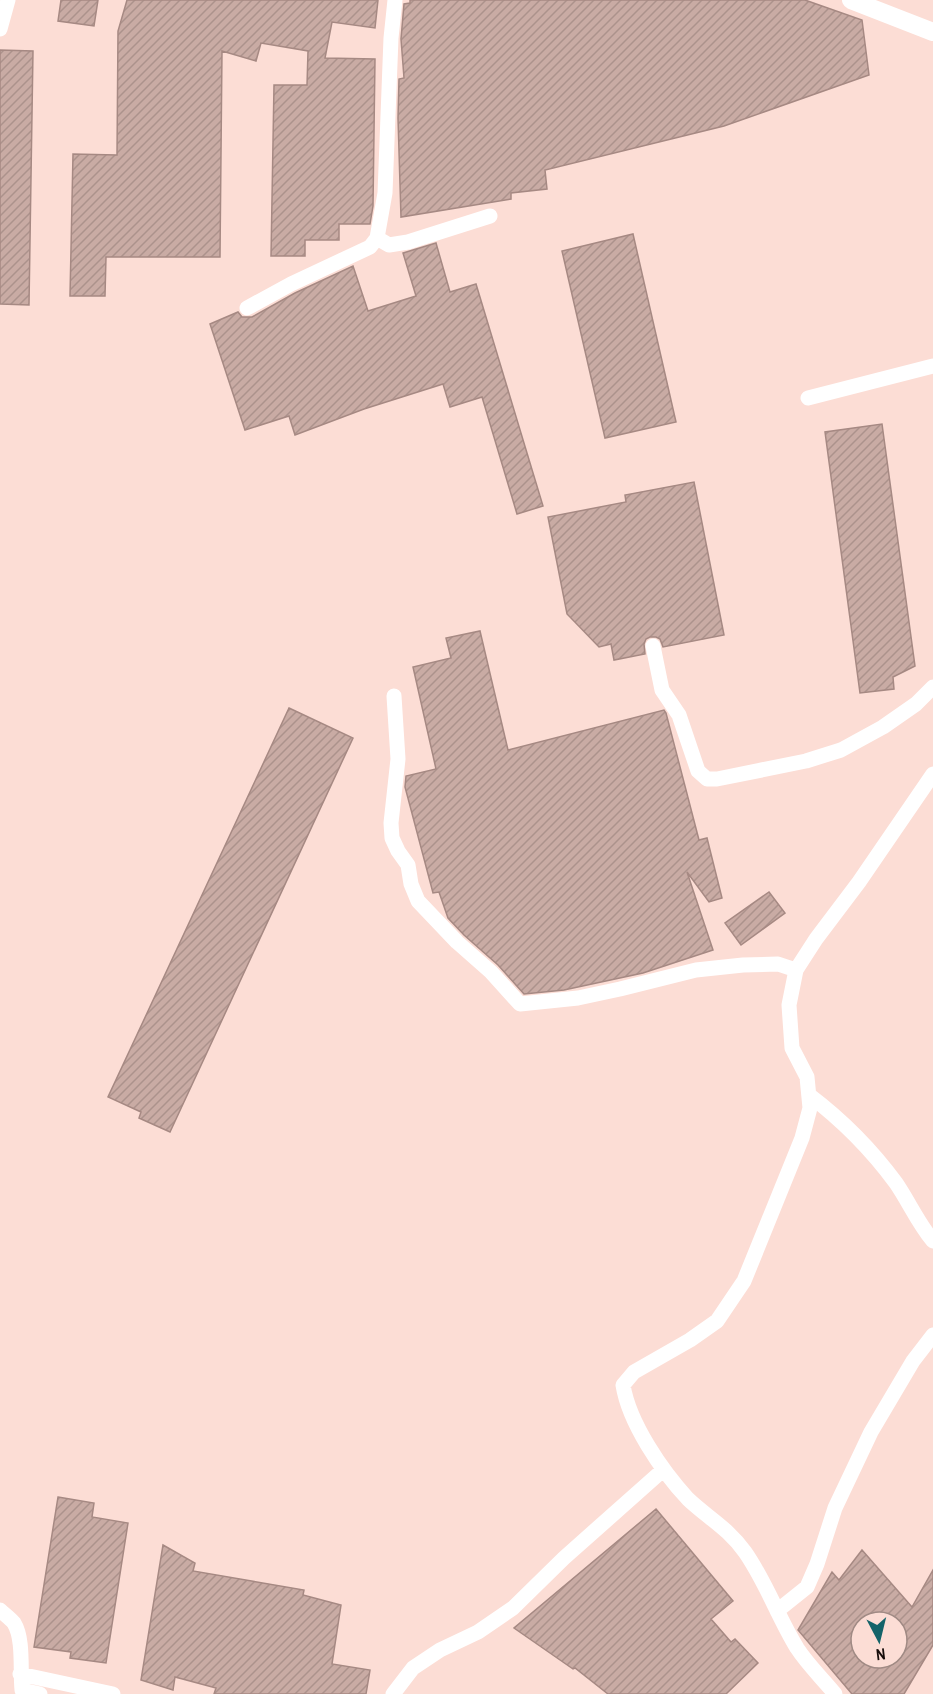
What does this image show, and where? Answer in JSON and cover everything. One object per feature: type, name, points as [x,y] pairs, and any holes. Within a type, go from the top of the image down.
[{"type":"street","points":[[0,28],[8,0]]},
{"type":"street","points":[[247,308],[291,284],[370,247],[377,238],[385,193],[391,38],[395,0]]},
{"type":"street","points":[[851,0],[933,32]]},
{"type":"street","points":[[377,238],[389,244],[408,242],[490,216]]},
{"type":"street","points":[[807,398],[933,366]]},
{"type":"street","points":[[653,646],[662,690],[679,715],[698,771],[707,779],[806,761],[842,750],[883,727],[916,704],[933,687]]},
{"type":"street","points":[[394,696],[398,759],[391,822],[392,838],[408,865],[411,884],[418,901],[457,942],[491,972],[520,1004],[578,998],[696,970],[778,964],[796,970]]},
{"type":"street","points":[[836,1694],[799,1650],[740,1546],[729,1533],[690,1500],[663,1470],[639,1428],[625,1398],[623,1385],[634,1372],[690,1340],[717,1321],[744,1281],[802,1137],[810,1108],[807,1077],[792,1048],[789,1005],[796,970],[816,939],[873,863],[933,774]]},
{"type":"street","points":[[809,1095],[836,1116],[876,1157],[933,1241]]},
{"type":"street","points":[[777,1611],[807,1587],[835,1508],[871,1432],[913,1361],[933,1335]]},
{"type":"street","points":[[393,1694],[412,1668],[440,1650],[478,1632],[513,1608],[564,1558],[663,1470]]},
{"type":"street","points":[[0,1610],[14,1623],[20,1639],[22,1690],[40,1694]]},
{"type":"street","points":[[20,1674],[113,1694]]},
{"type":"building","points":[[61,0],[98,0],[94,26],[58,21]]},
{"type":"building","points":[[127,0],[378,0],[375,28],[332,22],[325,58],[375,59],[373,206],[370,224],[339,224],[339,240],[305,240],[305,256],[271,256],[274,85],[307,85],[308,51],[261,43],[256,61],[222,51],[220,257],[106,257],[105,296],[70,296],[73,154],[117,155],[118,31]]},
{"type":"building","points":[[410,0],[805,0],[862,20],[869,75],[724,126],[545,170],[547,189],[511,193],[511,199],[401,217],[399,79],[404,78],[401,39],[404,4],[410,3]]},
{"type":"building","points":[[0,50],[33,51],[29,305],[0,304]]},
{"type":"building","points":[[633,234],[676,422],[605,438],[562,251]]},
{"type":"building","points":[[436,243],[450,292],[476,284],[543,506],[517,514],[482,397],[450,407],[443,384],[364,409],[295,435],[289,416],[245,430],[210,324],[238,312],[242,317],[252,317],[295,293],[353,266],[368,311],[416,296],[403,253]]},
{"type":"building","points":[[882,424],[915,666],[893,677],[894,689],[860,693],[825,432]]},
{"type":"building","points":[[694,482],[724,635],[663,647],[660,639],[650,637],[644,644],[645,654],[614,660],[611,644],[599,647],[567,614],[548,517],[626,502],[625,495]]},
{"type":"building","points":[[480,631],[508,750],[664,710],[699,840],[707,838],[722,898],[709,902],[687,872],[713,950],[643,973],[564,990],[524,994],[498,965],[448,918],[439,892],[433,893],[405,787],[406,776],[436,769],[413,667],[451,658],[446,638]]},
{"type":"building","points":[[289,708],[353,738],[170,1132],[139,1118],[141,1112],[108,1097]]},
{"type":"building","points":[[769,892],[785,913],[741,945],[725,923]]},
{"type":"building","points":[[58,1497],[94,1503],[92,1517],[128,1523],[106,1663],[70,1658],[71,1652],[34,1647]]},
{"type":"building","points":[[656,1509],[733,1601],[711,1619],[731,1642],[735,1639],[758,1663],[726,1694],[608,1694],[575,1668],[573,1669],[514,1628]]},
{"type":"building","points":[[163,1545],[195,1563],[193,1571],[304,1590],[303,1595],[341,1605],[332,1664],[370,1670],[366,1694],[214,1694],[216,1688],[175,1677],[173,1690],[141,1680]]},
{"type":"building","points":[[862,1550],[912,1607],[933,1570],[933,1645],[904,1694],[852,1694],[798,1630],[832,1572],[839,1580]]}]
